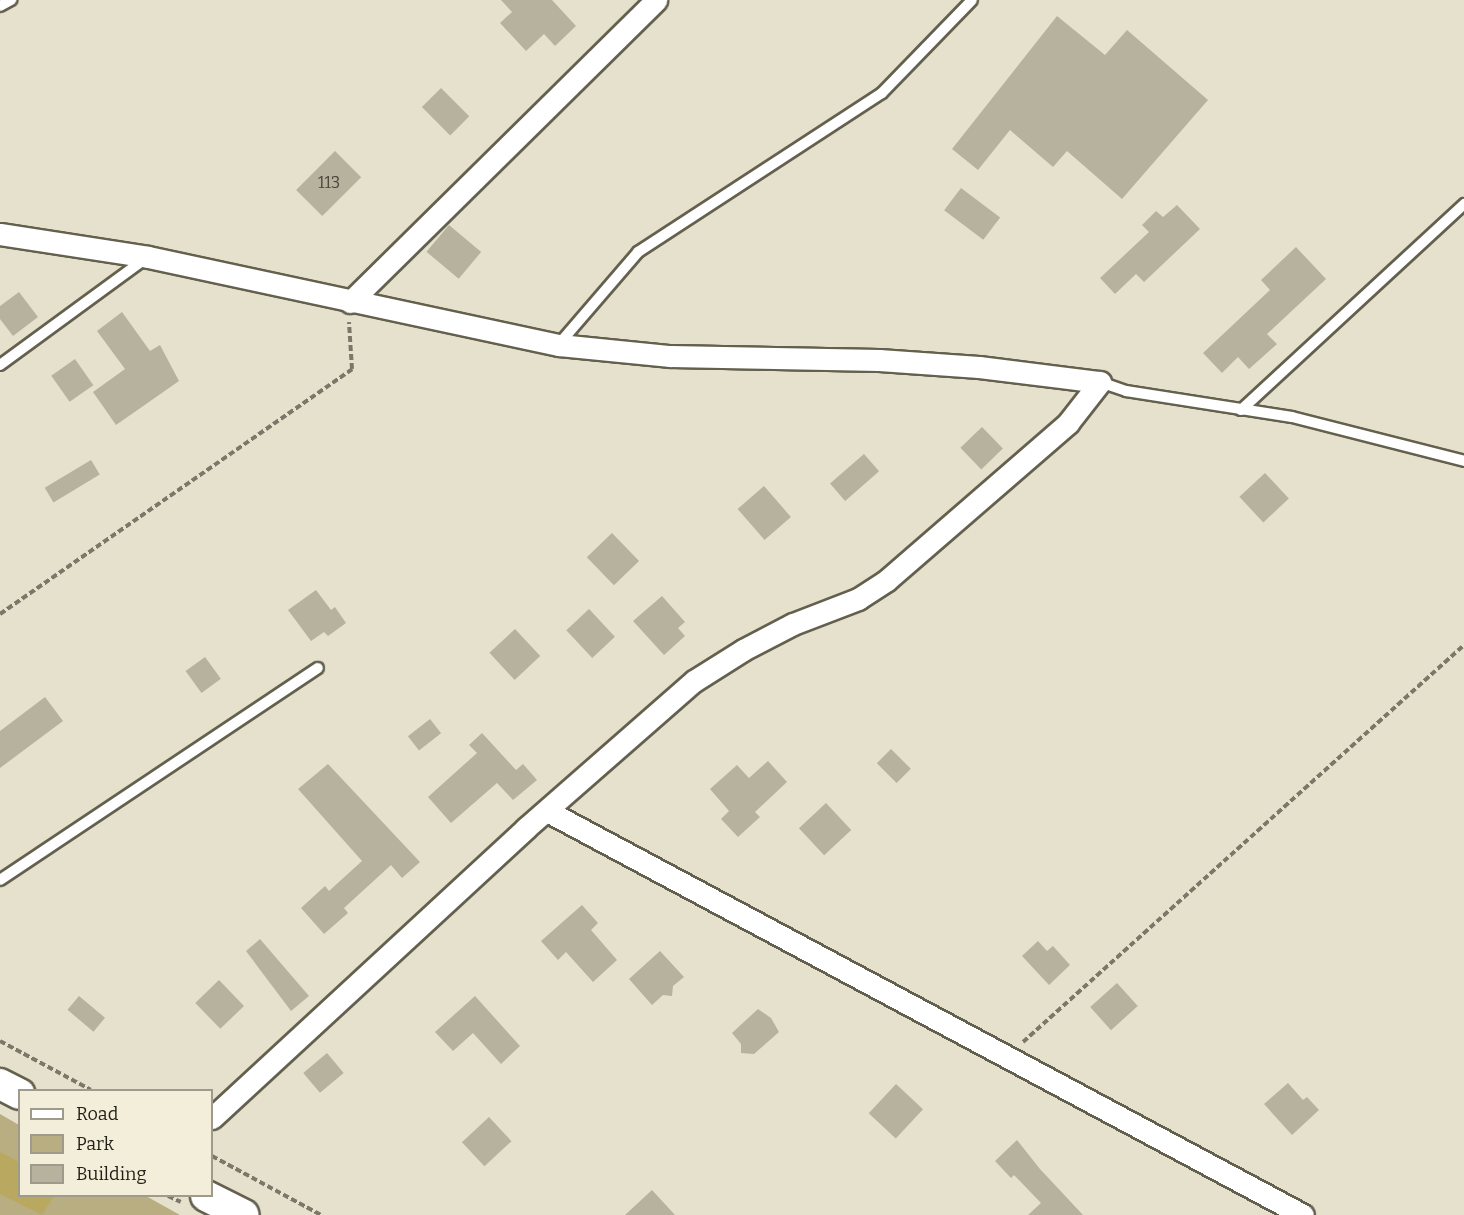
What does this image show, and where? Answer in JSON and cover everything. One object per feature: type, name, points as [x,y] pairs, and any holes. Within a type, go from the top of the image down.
[{"type":"main road","points":[[0,1083],[18,1093]]},
{"type":"main road","points":[[208,1197],[244,1215]]},
{"type":"street","points":[[350,302],[656,0]]},
{"type":"street","points":[[0,234],[148,257],[559,345],[670,356],[879,360],[979,367],[1100,382]]},
{"type":"street","points":[[213,1117],[547,811],[694,681],[793,624],[858,599],[887,580],[1068,423],[1100,382]]},
{"type":"street","points":[[547,811],[1009,1054],[1304,1215]]},
{"type":"lane","points":[[0,6],[11,0]]},
{"type":"lane","points":[[559,345],[638,252],[882,93],[972,0]]},
{"type":"lane","points":[[1241,410],[1464,204]]},
{"type":"lane","points":[[0,365],[148,257]]},
{"type":"lane","points":[[1100,382],[1126,391],[1369,434],[1464,461]]},
{"type":"lane","points":[[0,880],[318,668]]},
{"type":"path","points":[[0,614],[352,369],[350,302]]},
{"type":"path","points":[[1009,1054],[1464,645]]},
{"type":"path","points":[[0,1041],[89,1089]]},
{"type":"path","points":[[213,1157],[321,1215]]},
{"type":"green space","points":[[0,1114],[18,1124],[18,1197],[148,1197],[180,1215],[0,1215]]},
{"type":"shaded area","points":[[0,1152],[18,1161],[18,1197],[53,1197],[42,1215],[0,1194]]},
{"type":"building","points":[[501,0],[552,0],[576,26],[555,46],[544,34],[526,51],[500,23],[512,12]]},
{"type":"building","points":[[1057,16],[1105,55],[1127,30],[1208,100],[1122,199],[1067,151],[1053,167],[1010,130],[978,170],[952,149]]},
{"type":"building","points":[[441,88],[469,116],[450,135],[422,107]]},
{"type":"building","points":[[335,151],[361,177],[322,216],[296,190]]},
{"type":"building","points":[[961,188],[1000,217],[983,240],[944,210]]},
{"type":"building","points":[[1177,205],[1200,229],[1144,282],[1136,274],[1115,294],[1100,278],[1149,232],[1142,225],[1156,211],[1163,217]]},
{"type":"building","points":[[449,225],[481,252],[459,279],[427,252]]},
{"type":"building","points":[[1296,247],[1326,279],[1267,334],[1277,344],[1249,369],[1238,357],[1222,373],[1203,353],[1270,290],[1261,280]]},
{"type":"building","points":[[19,292],[38,317],[13,336],[0,319],[0,306]]},
{"type":"building","points":[[122,312],[150,351],[160,345],[179,381],[116,425],[93,392],[125,369],[97,331]]},
{"type":"building","points":[[75,359],[93,385],[70,402],[51,376]]},
{"type":"building","points":[[982,427],[1003,449],[981,469],[960,448]]},
{"type":"building","points":[[864,454],[879,471],[845,501],[830,484]]},
{"type":"building","points":[[91,460],[100,475],[53,502],[45,488]]},
{"type":"building","points":[[1265,473],[1289,499],[1263,522],[1239,497]]},
{"type":"building","points":[[764,486],[791,517],[764,540],[738,509]]},
{"type":"building","points":[[612,533],[639,561],[614,585],[587,557]]},
{"type":"building","points":[[316,590],[331,610],[335,607],[346,623],[328,636],[324,632],[311,641],[288,610]]},
{"type":"building","points":[[662,596],[685,622],[678,628],[685,636],[664,655],[633,621]]},
{"type":"building","points":[[589,609],[615,637],[592,658],[566,630]]},
{"type":"building","points":[[515,629],[540,656],[515,680],[489,653]]},
{"type":"building","points":[[205,657],[221,679],[201,693],[186,671]]},
{"type":"building","points":[[45,697],[63,721],[0,768],[0,731]]},
{"type":"building","points":[[430,719],[441,733],[419,750],[408,736]]},
{"type":"building","points":[[482,733],[516,770],[523,764],[537,780],[513,800],[497,783],[451,823],[428,797],[477,753],[469,745]]},
{"type":"building","points":[[891,749],[911,769],[897,783],[877,763]]},
{"type":"building","points":[[768,761],[787,782],[755,812],[760,817],[738,837],[721,819],[729,811],[710,789],[737,765],[749,778]]},
{"type":"building","points":[[328,764],[420,862],[402,878],[391,865],[344,908],[348,913],[324,934],[301,908],[325,886],[329,891],[362,861],[298,789]]},
{"type":"building","points":[[826,803],[851,830],[824,855],[799,828]]},
{"type":"building","points":[[582,905],[598,923],[591,930],[617,960],[593,982],[566,952],[558,960],[541,941]]},
{"type":"building","points":[[260,939],[309,996],[291,1011],[246,951]]},
{"type":"building","points":[[1038,941],[1047,951],[1053,946],[1070,965],[1049,985],[1022,956]]},
{"type":"building","points":[[660,951],[684,977],[673,986],[672,996],[663,995],[652,1005],[629,979]]},
{"type":"building","points":[[219,980],[244,1006],[220,1029],[195,1003]]},
{"type":"building","points":[[1117,983],[1138,1006],[1111,1030],[1090,1007]]},
{"type":"building","points":[[79,996],[105,1018],[93,1032],[67,1010]]},
{"type":"building","points":[[475,996],[520,1046],[501,1064],[473,1033],[453,1051],[435,1032]]},
{"type":"building","points":[[758,1009],[771,1018],[779,1032],[754,1054],[741,1053],[741,1044],[732,1033]]},
{"type":"building","points":[[327,1053],[344,1073],[320,1093],[303,1073]]},
{"type":"building","points":[[1288,1083],[1303,1100],[1307,1097],[1319,1110],[1292,1135],[1264,1104]]},
{"type":"building","points":[[896,1084],[923,1109],[896,1138],[869,1113]]},
{"type":"building","points":[[489,1117],[512,1141],[484,1166],[462,1142]]},
{"type":"building","points":[[1017,1140],[1040,1169],[1083,1215],[1028,1215],[1041,1203],[1014,1175],[1011,1178],[995,1161]]},
{"type":"building","points":[[652,1190],[675,1215],[625,1215]]}]
